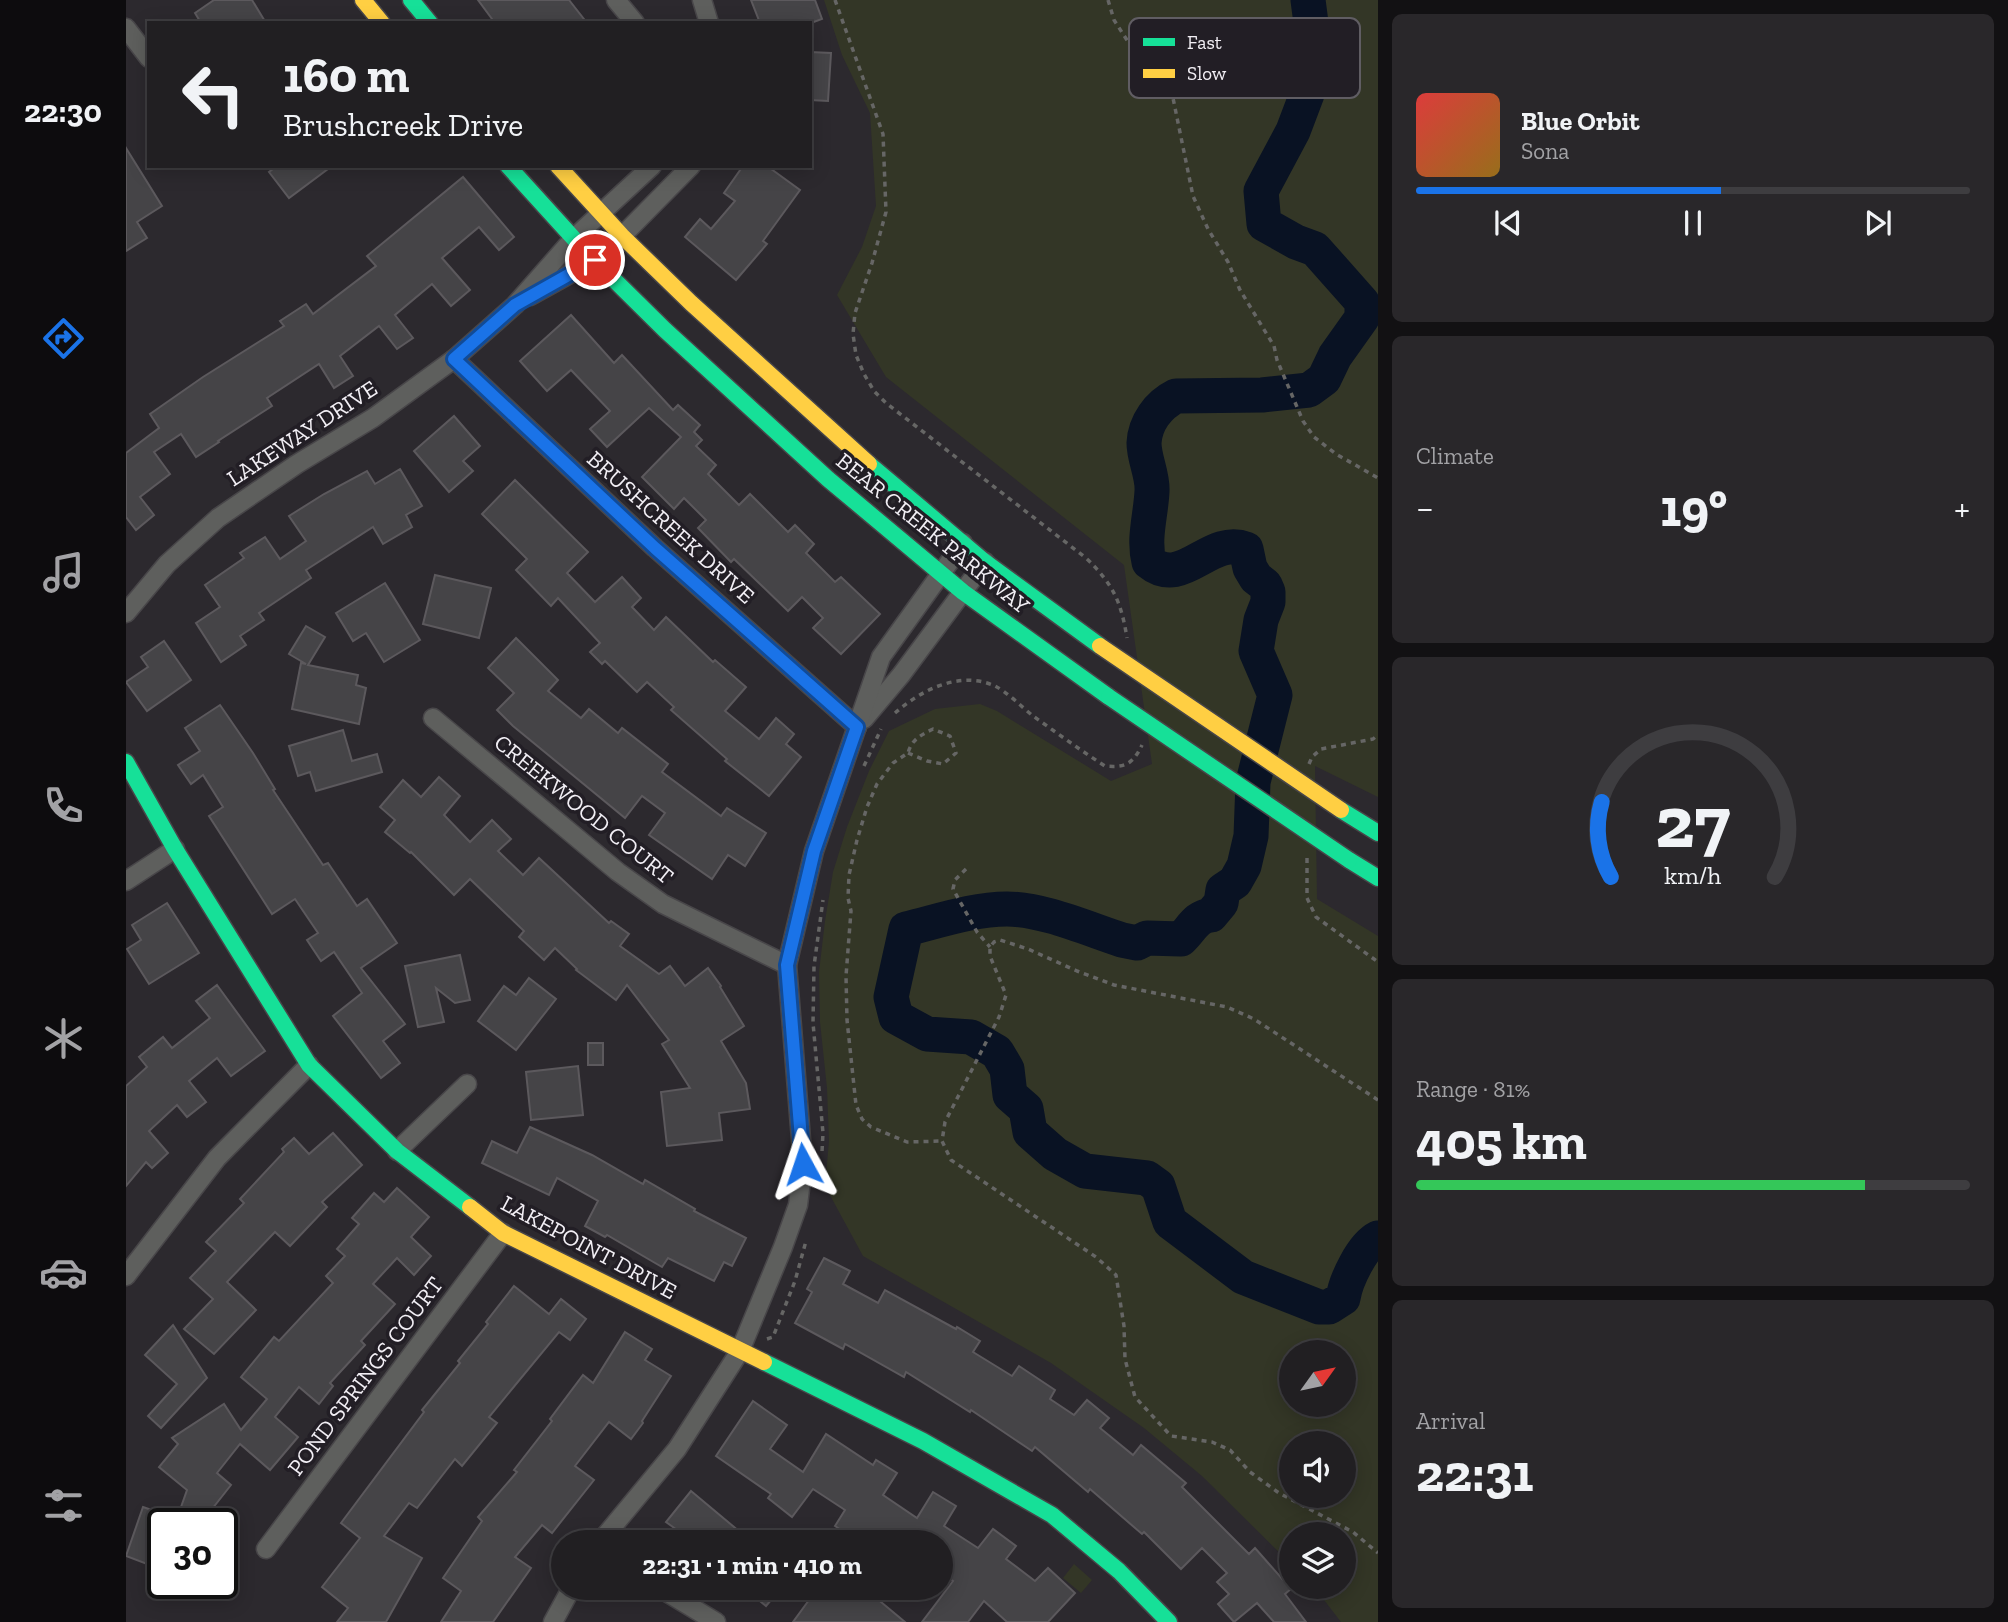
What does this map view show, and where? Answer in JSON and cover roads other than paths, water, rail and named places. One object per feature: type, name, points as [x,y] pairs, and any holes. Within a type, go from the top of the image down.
[{"type":"main road","points":[[363,0],[380,21]]},
{"type":"main road","points":[[411,0],[428,21]]},
{"type":"main road","name":"BEAR CREEK PARKWAY","points":[[510,168],[595,260],[665,330],[828,479],[940,574],[1109,697],[1378,878]]},
{"type":"main road","name":"BEAR CREEK PARKWAY","points":[[560,168],[622,236],[776,382],[985,562],[1101,646],[1378,833]]},
{"type":"main road","name":"LAKEPOINT DRIVE","points":[[126,762],[176,849],[309,1065],[397,1151],[503,1233],[923,1441],[1052,1515],[1119,1571],[1169,1622]]},
{"type":"street","points":[[616,0],[633,21]]},
{"type":"street","points":[[702,0],[708,21]]},
{"type":"street","points":[[126,28],[147,55]]},
{"type":"street","name":"LAKEWAY DRIVE","points":[[126,613],[167,564],[218,518],[297,464],[373,418],[454,359],[515,305],[574,238],[650,168]]},
{"type":"street","name":"LAKEWAY DRIVE","points":[[515,305],[595,260],[689,168]]},
{"type":"street","name":"BRUSHCREEK DRIVE","points":[[454,359],[655,548],[857,727]]},
{"type":"street","points":[[610,1530],[677,1449],[740,1351],[798,1205],[803,1164],[787,965],[814,851],[881,657],[962,543]]},
{"type":"street","points":[[857,727],[901,675],[985,562]]},
{"type":"street","name":"CREEKWOOD COURT","points":[[433,718],[618,872],[663,904],[787,965]]},
{"type":"street","points":[[126,881],[176,849]]},
{"type":"street","points":[[126,1276],[217,1158],[309,1065]]},
{"type":"street","points":[[397,1151],[467,1084]]},
{"type":"street","name":"POND SPRINGS COURT","points":[[266,1549],[503,1233]]},
{"type":"street","points":[[553,1622],[565,1600]]},
{"type":"street","points":[[680,1600],[716,1622]]},
{"type":"waterway","points":[[1308,0],[1310,18]]},
{"type":"waterway","points":[[1305,98],[1293,131],[1261,191],[1264,224],[1315,249],[1362,302],[1362,318],[1335,356],[1324,379],[1309,390],[1262,395],[1176,396],[1154,415],[1147,428],[1144,443],[1152,485],[1147,535],[1149,562],[1161,569],[1173,570],[1220,549],[1246,549],[1250,568],[1268,592],[1256,651],[1275,695],[1253,782],[1251,836],[1244,866],[1235,882],[1223,890],[1221,903],[1211,915],[1197,921],[1181,939],[1147,938],[1137,943],[1035,912],[1007,909],[969,913],[906,929],[891,997],[896,1017],[927,1034],[971,1037],[997,1052],[1007,1069],[1010,1095],[1026,1109],[1030,1132],[1055,1154],[1085,1171],[1147,1178],[1158,1186],[1170,1222],[1243,1277],[1319,1307],[1329,1307],[1343,1298],[1356,1264],[1366,1248],[1378,1238]]}]
